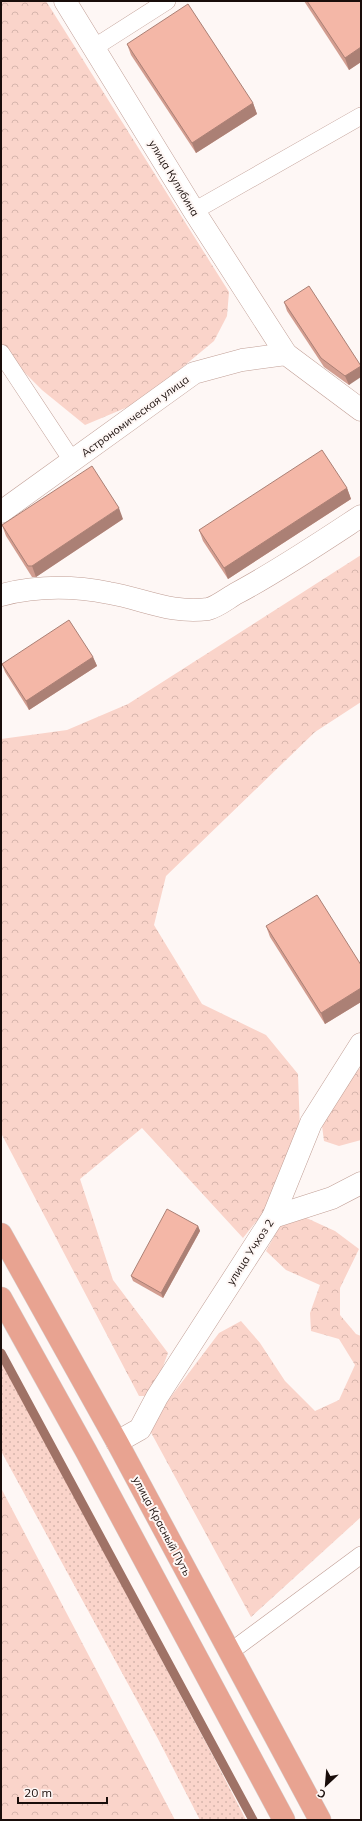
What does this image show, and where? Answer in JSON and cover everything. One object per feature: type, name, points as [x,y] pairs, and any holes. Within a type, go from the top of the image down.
[{"type":"main road","name":"улица Красный Путь","points":[[1,1234],[117,1442],[320,1820]]},
{"type":"main road","points":[[1,1298],[86,1451],[284,1820]]},
{"type":"street","name":"улица Кулибина","points":[[65,1],[95,47],[194,211],[286,354]]},
{"type":"street","points":[[286,354],[361,410]]},
{"type":"street","name":"Астрономическая улица","points":[[1,512],[194,373],[242,360],[286,354]]},
{"type":"street","points":[[1,595],[23,589],[76,588],[111,593],[154,606],[175,609],[209,609],[267,577],[361,516]]},
{"type":"street","name":"улица Учхоз 2","points":[[117,1442],[140,1429],[156,1398],[273,1218],[311,1123],[361,1044]]},
{"type":"street","points":[[273,1218],[332,1198],[361,1183]]},
{"type":"lane","points":[[95,47],[167,1]]},
{"type":"lane","points":[[194,211],[361,116]]},
{"type":"lane","points":[[1,353],[72,462]]},
{"type":"lane","points":[[230,1652],[361,1555]]},
{"type":"green space","points":[[1,1],[46,1],[229,292],[227,316],[214,341],[142,401],[85,425],[42,390],[1,349]]},
{"type":"green space","points":[[361,555],[361,702],[315,732],[166,876],[154,925],[202,1004],[266,1035],[298,1074],[300,1132],[267,1208],[243,1238],[142,1128],[80,1179],[113,1280],[168,1353],[152,1396],[139,1396],[1,1133],[1,739],[67,730],[128,704]]},
{"type":"green space","points":[[361,1067],[361,1140],[339,1146],[324,1141],[321,1118],[339,1090]]},
{"type":"green space","points":[[289,1210],[335,1231],[359,1249],[340,1288],[340,1315],[356,1334],[361,1336],[361,1517],[251,1617],[148,1427],[219,1333],[241,1321],[260,1343],[285,1381],[315,1411],[339,1400],[355,1365],[339,1339],[311,1331],[310,1313],[320,1285],[286,1270],[266,1251]]},
{"type":"green space","points":[[1,1360],[246,1820],[200,1820],[157,1737],[1,1451]]},
{"type":"green space","points":[[1,1488],[175,1820],[1,1820]]},
{"type":"building","points":[[307,1],[361,1],[361,47],[345,58]]},
{"type":"building","points":[[188,4],[253,103],[192,143],[127,44]]},
{"type":"building","points":[[309,286],[361,366],[345,376],[321,358],[284,302]]},
{"type":"building","points":[[322,450],[347,488],[224,568],[199,530]]},
{"type":"building","points":[[92,466],[119,508],[32,566],[28,566],[2,525]]},
{"type":"building","points":[[69,620],[93,657],[26,701],[2,664]]},
{"type":"building","points":[[317,895],[361,965],[361,988],[321,1013],[266,926]]},
{"type":"building","points":[[167,1209],[198,1226],[161,1293],[131,1276]]},
{"type":"waterway","points":[[1,1353],[253,1820]]}]
